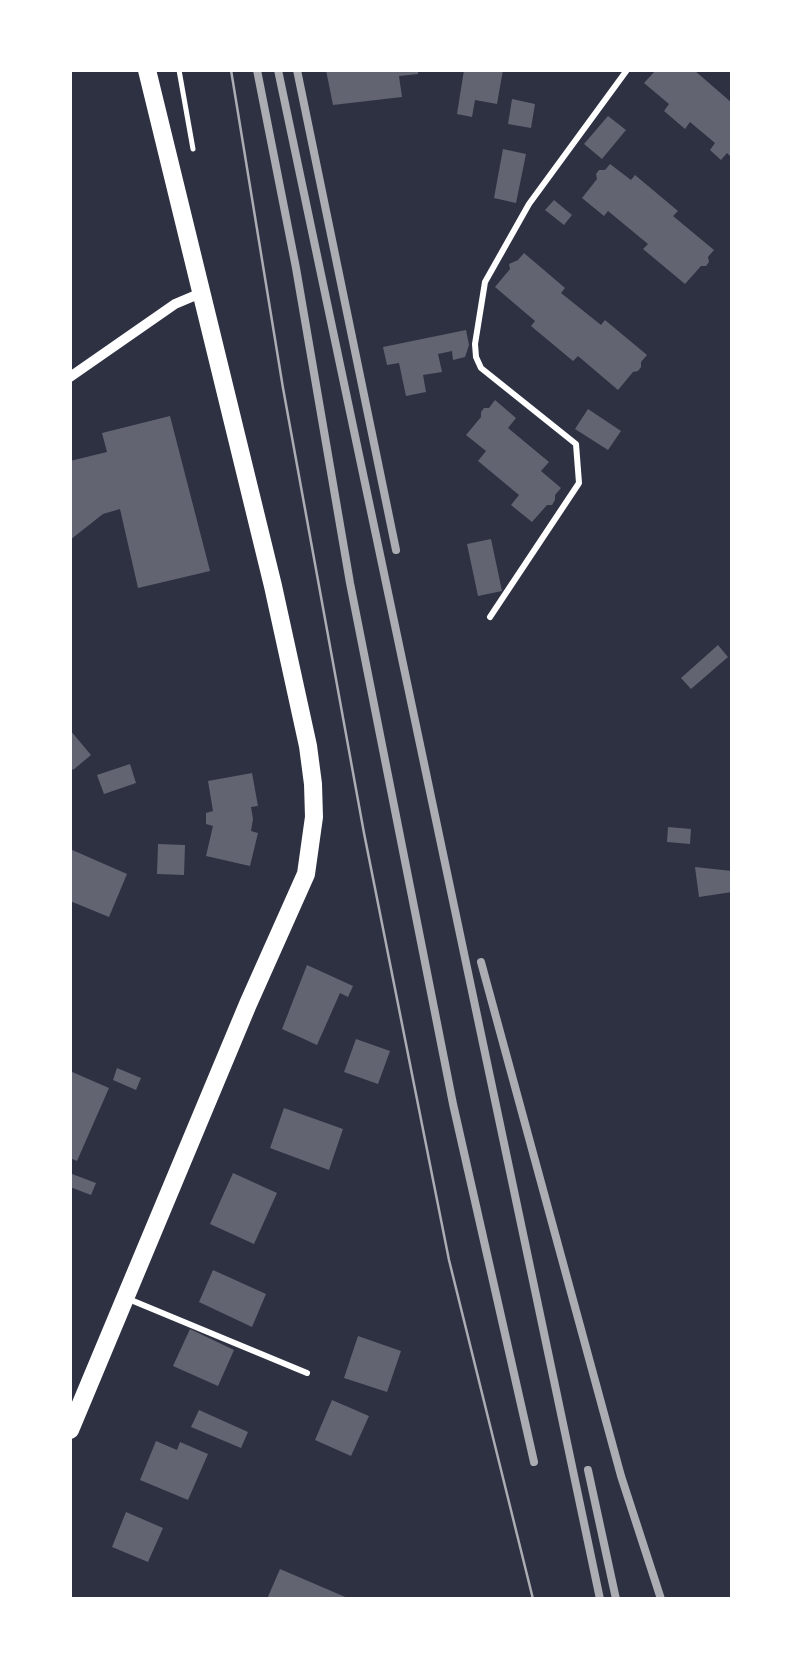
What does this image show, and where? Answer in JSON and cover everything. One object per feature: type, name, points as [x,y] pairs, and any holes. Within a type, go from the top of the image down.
[{"type":"main road","points":[[70,1430],[306,874],[314,816],[314,784],[273,586],[147,70]]},
{"type":"street","points":[[70,377],[175,304],[201,293]]},
{"type":"lane","points":[[490,617],[579,482],[576,444],[481,368],[476,358],[485,282],[530,204],[627,70]]},
{"type":"lane","points":[[124,1298],[307,1372]]},
{"type":"building","points":[[326,70],[418,70],[418,74],[399,76],[402,97],[333,105]]},
{"type":"building","points":[[464,70],[503,70],[497,104],[475,100],[472,117],[457,114]]},
{"type":"building","points":[[656,70],[694,70],[732,103],[732,158],[727,153],[721,160],[710,150],[715,143],[690,122],[685,129],[664,111],[669,104],[644,83]]},
{"type":"building","points":[[512,99],[535,104],[531,128],[508,124]]},
{"type":"building","points":[[608,116],[626,130],[602,159],[584,144]]},
{"type":"building","points":[[503,149],[526,154],[516,203],[494,198]]},
{"type":"building","points":[[610,164],[631,180],[635,175],[678,211],[673,216],[714,250],[706,266],[701,266],[685,284],[643,249],[648,244],[608,211],[604,216],[582,198],[599,170]]},
{"type":"building","points":[[554,200],[572,215],[564,225],[545,210]]},
{"type":"building","points":[[524,253],[565,288],[561,293],[601,325],[605,320],[647,355],[638,371],[618,390],[578,356],[573,361],[531,326],[535,321],[495,287],[510,269],[509,264]]},
{"type":"building","points":[[466,330],[469,345],[465,357],[453,360],[452,351],[438,354],[442,372],[423,375],[426,392],[406,396],[399,363],[387,365],[383,347]]},
{"type":"building","points":[[495,400],[516,418],[508,428],[549,462],[541,471],[561,488],[552,505],[547,505],[532,522],[511,505],[519,495],[478,461],[486,451],[466,435],[484,408]]},
{"type":"building","points":[[588,409],[621,431],[608,450],[575,429]]},
{"type":"building","points":[[170,416],[210,571],[138,588],[120,509],[103,514],[70,540],[70,461],[107,452],[102,433]]},
{"type":"building","points":[[491,539],[502,591],[478,596],[467,544]]},
{"type":"building","points":[[718,645],[728,657],[691,689],[681,678]]},
{"type":"building","points":[[70,730],[91,755],[73,770],[70,766]]},
{"type":"building","points":[[130,764],[136,783],[104,794],[97,775]]},
{"type":"building","points":[[252,773],[258,806],[251,807],[251,831],[258,833],[250,866],[206,856],[213,826],[206,824],[206,813],[213,811],[208,781]]},
{"type":"building","points":[[668,827],[691,829],[690,844],[667,842]]},
{"type":"building","points":[[158,844],[185,845],[184,875],[157,874]]},
{"type":"building","points":[[70,849],[127,874],[109,917],[70,901]]},
{"type":"building","points":[[695,867],[732,871],[732,892],[699,897]]},
{"type":"building","points":[[307,965],[353,986],[348,997],[340,993],[317,1045],[282,1029]]},
{"type":"building","points":[[356,1039],[390,1051],[378,1084],[344,1072]]},
{"type":"building","points":[[117,1068],[141,1078],[136,1090],[113,1080]]},
{"type":"building","points":[[70,1071],[109,1088],[77,1161],[70,1158]]},
{"type":"building","points":[[284,1108],[343,1129],[329,1170],[270,1148]]},
{"type":"building","points":[[233,1173],[277,1193],[254,1244],[210,1224]]},
{"type":"building","points":[[72,1174],[96,1183],[91,1195],[70,1187]]},
{"type":"building","points":[[213,1270],[266,1294],[252,1327],[199,1302]]},
{"type":"building","points":[[190,1329],[234,1350],[218,1386],[173,1366]]},
{"type":"building","points":[[358,1336],[401,1351],[387,1392],[344,1378]]},
{"type":"building","points":[[332,1400],[369,1416],[351,1456],[315,1440]]},
{"type":"building","points":[[199,1410],[248,1432],[241,1448],[191,1427]]},
{"type":"building","points":[[156,1441],[177,1450],[180,1442],[208,1454],[188,1500],[140,1480]]},
{"type":"building","points":[[126,1512],[163,1528],[148,1562],[112,1547]]},
{"type":"building","points":[[280,1569],[350,1599],[267,1599]]},
{"type":"tram line","points":[[231,70],[283,388],[364,833],[449,1260],[533,1599]]},
{"type":"railway","points":[[257,70],[296,268],[350,583],[453,1104],[534,1462]]},
{"type":"railway","points":[[278,70],[600,1599]]},
{"type":"railway","points":[[297,70],[396,550]]},
{"type":"railway","points":[[481,962],[621,1476],[661,1599]]},
{"type":"railway","points":[[588,1470],[616,1599]]}]
